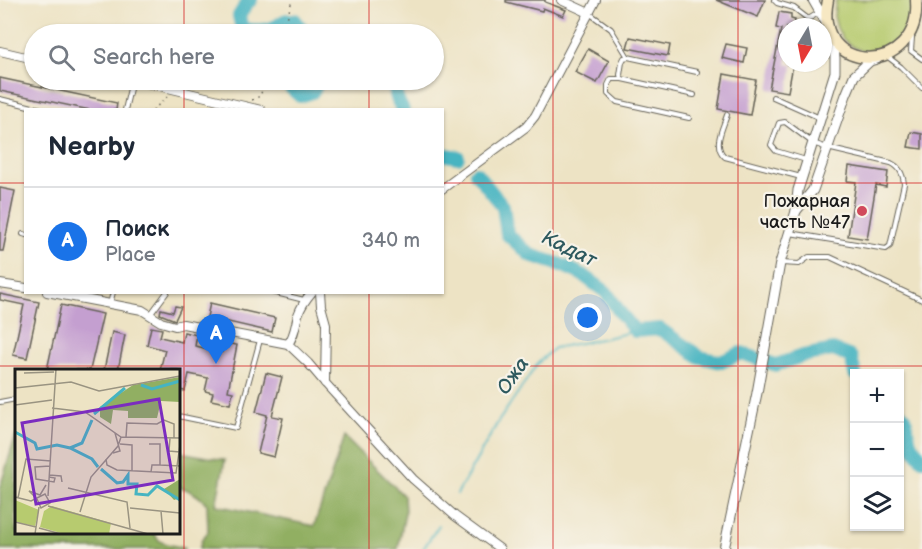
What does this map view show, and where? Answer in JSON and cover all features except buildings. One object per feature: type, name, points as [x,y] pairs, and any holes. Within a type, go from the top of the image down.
[{"type":"main road","points":[[827,18],[828,0]]},
{"type":"main road","points":[[912,37],[919,12],[916,0]]},
{"type":"main road","points":[[833,37],[853,54],[876,59],[900,50],[912,37],[922,31]]},
{"type":"street","points":[[561,0],[589,13]]},
{"type":"street","points":[[444,187],[526,127],[535,116],[596,0]]},
{"type":"street","points":[[813,0],[823,18]]},
{"type":"street","points":[[724,549],[757,393],[780,263],[796,211],[798,190],[835,72],[833,37]]},
{"type":"street","points":[[0,51],[24,56]]},
{"type":"street","points":[[796,211],[813,190],[854,76],[870,61],[888,56]]},
{"type":"street","points":[[175,90],[253,108]]},
{"type":"street","points":[[0,284],[24,288]]},
{"type":"street","points":[[58,294],[142,310],[161,322],[175,326],[183,324],[288,344],[413,479],[455,516],[500,549]]},
{"type":"street","points":[[288,344],[293,337],[298,315],[310,294]]},
{"type":"street","points":[[320,294],[326,324],[325,383]]},
{"type":"lane","points":[[774,0],[794,8],[807,18],[820,12]]},
{"type":"lane","points":[[589,13],[611,29],[628,57]]},
{"type":"lane","points":[[912,37],[911,51],[922,59]]},
{"type":"lane","points":[[888,56],[922,88]]},
{"type":"lane","points":[[622,79],[621,62],[628,57],[697,72]]},
{"type":"lane","points":[[689,118],[617,102],[608,94],[608,85],[611,80],[622,79],[694,95]]},
{"type":"lane","points":[[126,108],[130,90]]},
{"type":"lane","points":[[773,97],[821,119]]},
{"type":"lane","points":[[0,99],[37,108]]},
{"type":"lane","points":[[727,115],[718,146],[719,152],[724,157],[802,177]]},
{"type":"lane","points":[[789,233],[886,249],[890,246],[904,183],[898,166],[813,143],[785,122],[779,123],[771,145],[776,151],[807,161]]},
{"type":"lane","points":[[780,263],[799,264],[809,257],[830,257],[922,300]]},
{"type":"lane","points":[[110,304],[112,294]]},
{"type":"lane","points":[[150,315],[166,294]]},
{"type":"lane","points":[[280,294],[305,300]]},
{"type":"lane","points":[[180,416],[237,428],[260,339]]},
{"type":"lane","points":[[0,402],[15,399]]},
{"type":"path","points":[[286,24],[292,0]]},
{"type":"path","points":[[238,105],[260,96],[262,90]]},
{"type":"green space","points":[[836,0],[911,0],[913,16],[902,40],[878,53],[865,52],[853,47],[843,39],[834,16]]},
{"type":"green space","points":[[344,437],[404,496],[405,513],[398,549],[199,549],[202,539],[208,532],[207,504],[194,493],[180,487],[180,452],[225,460],[216,505],[314,526]]},
{"type":"green space","points":[[15,438],[15,534],[155,534],[164,543],[185,549],[0,549],[0,487]]},
{"type":"waterway","name":"Кадат","points":[[241,24],[239,16],[251,0]]},
{"type":"waterway","name":"Кадат","points":[[279,24],[290,20],[295,20],[298,24]]},
{"type":"waterway","name":"Кадат","points":[[293,90],[300,96],[313,90]]},
{"type":"waterway","name":"Кадат","points":[[395,90],[402,108]]},
{"type":"waterway","name":"Кадат","points":[[444,154],[458,157]]},
{"type":"waterway","name":"Кадат","points":[[476,173],[503,206],[507,234],[530,255],[583,275],[606,292],[635,331],[660,329],[700,357],[721,362],[741,353],[776,365],[802,356],[833,350],[851,357],[854,369]]},
{"type":"waterway","name":"Ожа","points":[[457,494],[498,422],[538,363],[554,348],[635,331]]},
{"type":"waterway","name":"Кадат","points":[[904,417],[910,443],[922,459]]},
{"type":"waterway","name":"Ожа","points":[[423,549],[439,525]]},
{"type":"place","name":"Пожарная часть №47","points":[[862,211]]},
{"type":"place","name":"Поиск","points":[[216,364]]}]
